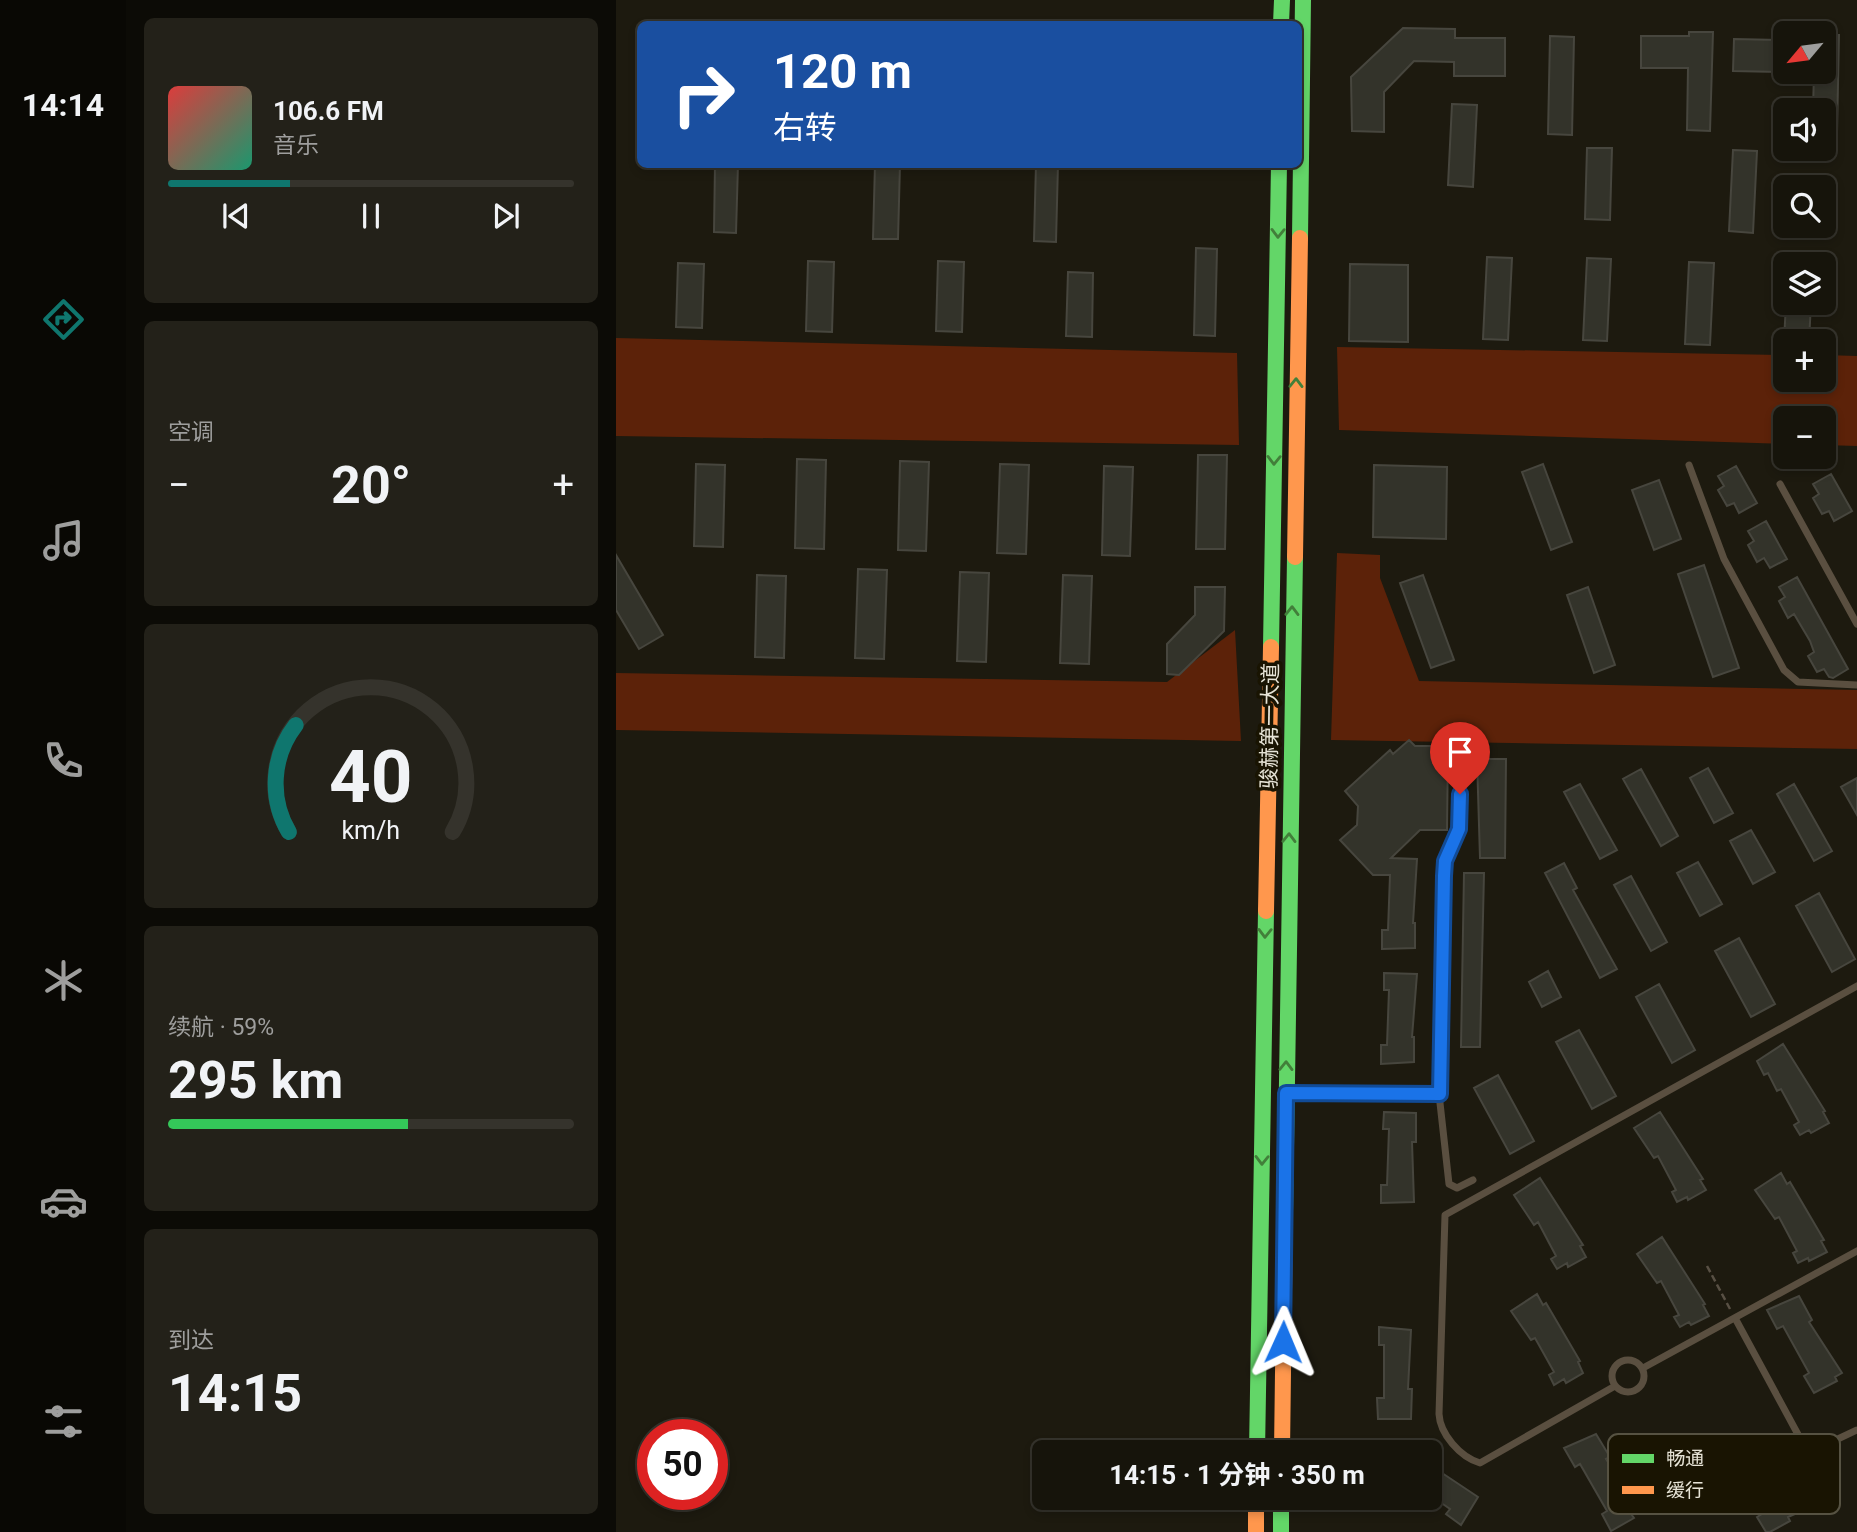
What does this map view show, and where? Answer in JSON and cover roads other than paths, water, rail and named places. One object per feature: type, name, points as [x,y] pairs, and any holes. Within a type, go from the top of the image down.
[{"type":"main road","points":[[1281,21],[1282,0]]},
{"type":"main road","name":"骏赫第一大道","points":[[1302,64],[1303,0]]},
{"type":"main road","name":"骏赫第一大道","points":[[1257,1440],[1279,168]]},
{"type":"main road","name":"骏赫第一大道","points":[[1282,1440],[1300,168]]},
{"type":"main road","points":[[1256,1510],[1256,1532]]},
{"type":"main road","points":[[1281,1510],[1281,1532]]},
{"type":"lane","points":[[1689,465],[1718,546],[1784,670],[1798,682],[1857,685]]},
{"type":"lane","points":[[1780,484],[1857,624]]},
{"type":"lane","points":[[1460,794],[1459,829],[1445,861],[1440,1094],[1449,1184],[1457,1188],[1473,1180]]},
{"type":"lane","points":[[1615,1386],[1480,1463],[1473,1461],[1445,1436],[1438,1414],[1445,1214],[1857,986]]},
{"type":"lane","points":[[1286,1093],[1440,1094]]},
{"type":"lane","points":[[1643,1368],[1857,1251]]},
{"type":"lane","points":[[1735,1318],[1798,1434]]},
{"type":"lane","points":[[1630,1359],[1643,1368],[1645,1379],[1635,1391],[1624,1392],[1615,1386],[1613,1370],[1620,1362],[1630,1359]]},
{"type":"lane","points":[[1840,1438],[1857,1430]]}]
